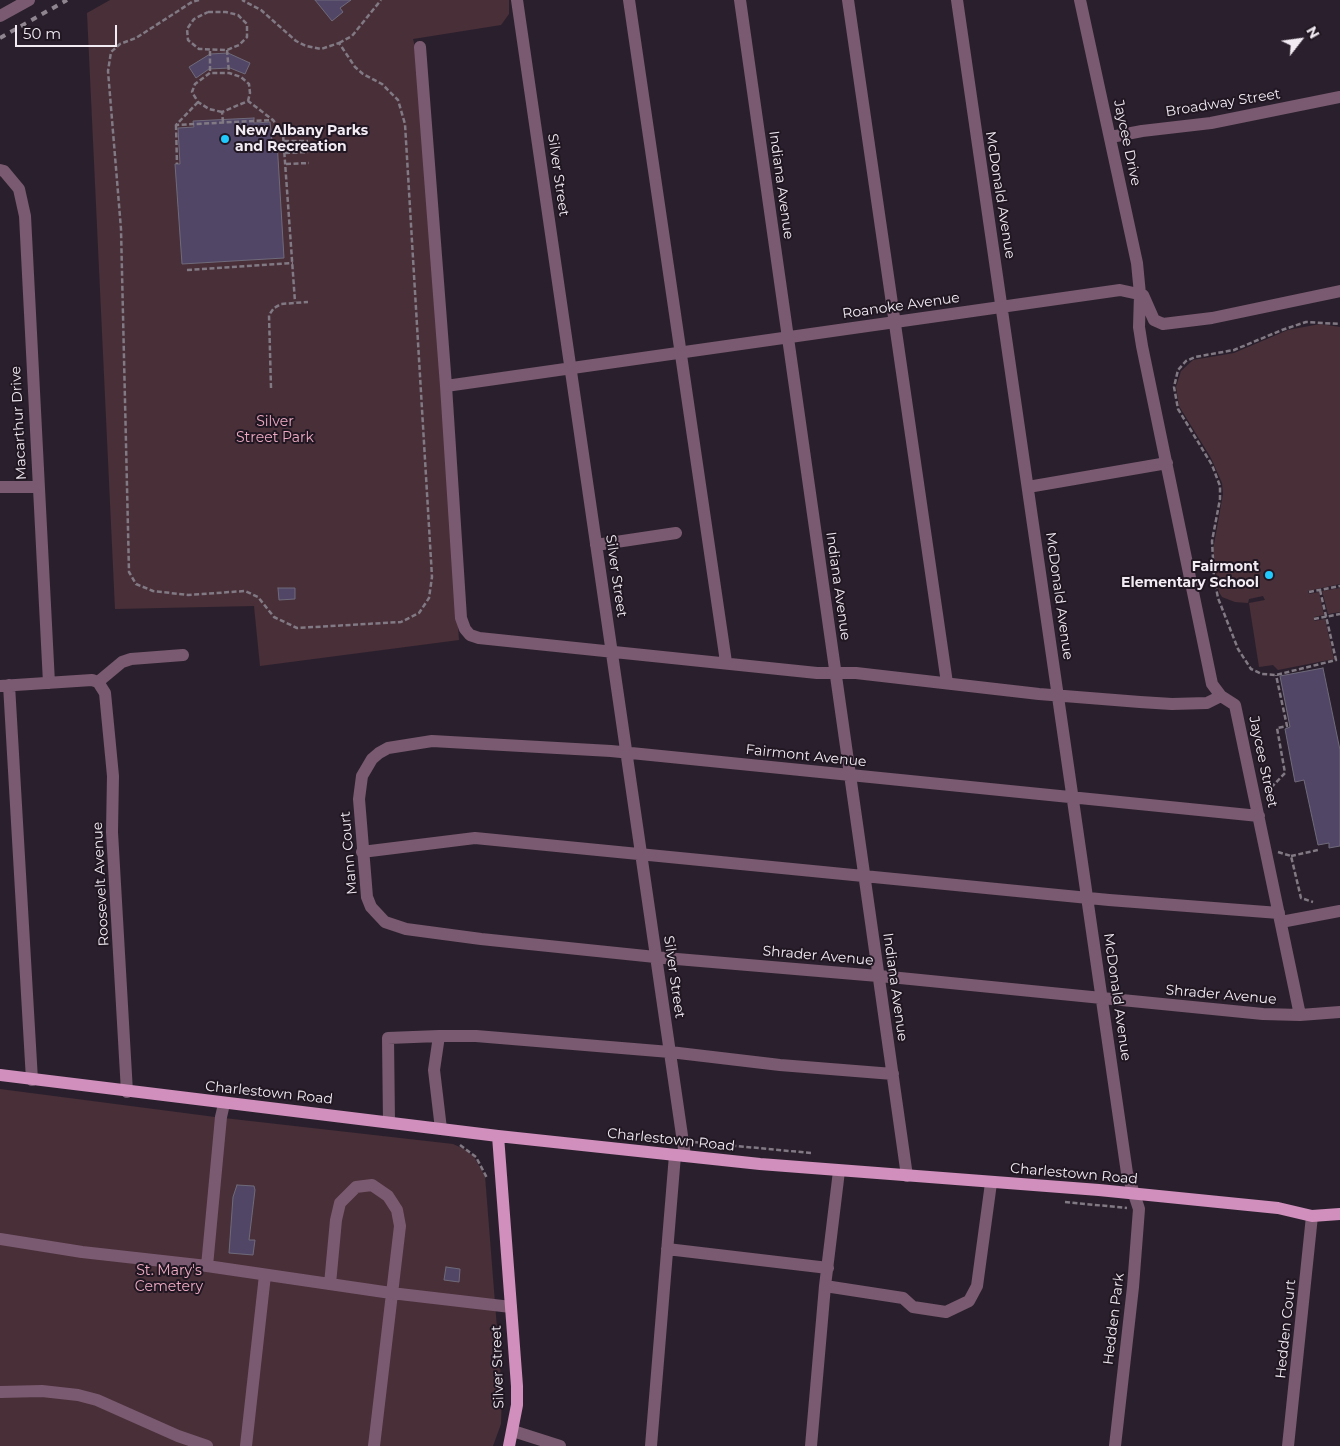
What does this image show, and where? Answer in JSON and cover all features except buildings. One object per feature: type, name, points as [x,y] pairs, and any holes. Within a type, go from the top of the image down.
[{"type":"main road","name":"Charlestown Road","points":[[0,1075],[224,1104],[680,1156],[1278,1208],[1312,1216],[1340,1214]]},
{"type":"main road","name":"Silver Street","points":[[498,1136],[517,1386],[513,1431],[508,1446]]},
{"type":"street","points":[[0,16],[29,0]]},
{"type":"street","name":"Silver Street","points":[[517,0],[628,753],[670,1052],[680,1156],[667,1250],[651,1446]]},
{"type":"street","points":[[629,0],[726,662]]},
{"type":"street","name":"Indiana Avenue","points":[[740,0],[907,1176]]},
{"type":"street","points":[[848,0],[947,683]]},
{"type":"street","name":"McDonald Avenue","points":[[957,0],[1127,1173],[1136,1195]]},
{"type":"street","name":"Jaycee Drive","points":[[1080,0],[1137,262],[1140,294]]},
{"type":"street","points":[[420,47],[446,386],[461,618],[465,629],[470,635],[479,638],[612,650],[817,673],[835,672],[1058,695],[1172,704],[1207,703],[1221,696]]},
{"type":"street","name":"Broadway Street","points":[[1111,137],[1142,131],[1211,123],[1340,97]]},
{"type":"street","name":"Macarthur Drive","points":[[0,170],[4,171],[19,190],[24,216],[37,487],[49,683]]},
{"type":"street","name":"Roanoke Avenue","points":[[446,386],[1120,290],[1140,294]]},
{"type":"street","points":[[1140,294],[1146,300],[1154,320],[1163,324],[1212,318],[1340,291]]},
{"type":"street","name":"Jaycee Street","points":[[1140,294],[1139,327],[1142,346],[1212,684],[1221,696],[1235,705],[1300,1016]]},
{"type":"street","points":[[1028,487],[1167,463]]},
{"type":"street","points":[[0,488],[37,487]]},
{"type":"street","points":[[596,545],[676,533]]},
{"type":"street","points":[[32,1080],[4,686],[95,681],[122,662],[131,659],[183,655]]},
{"type":"street","name":"Roosevelt Avenue","points":[[95,681],[107,702],[113,776],[112,832],[128,1092]]},
{"type":"street","name":"Fairmont Avenue","points":[[362,776],[372,759],[388,748],[420,742],[470,742],[628,753],[1259,816]]},
{"type":"street","name":"Mann Court","points":[[362,776],[359,799],[367,897],[371,907],[385,922]]},
{"type":"street","points":[[362,852],[475,838],[1087,896],[1280,918],[1340,911]]},
{"type":"street","name":"Shrader Avenue","points":[[385,922],[406,929],[438,934],[1262,1014],[1300,1016],[1340,1012]]},
{"type":"street","points":[[439,1036],[434,1070],[441,1129]]},
{"type":"street","points":[[389,1122],[388,1038],[476,1036],[670,1052],[780,1065],[893,1074]]},
{"type":"street","points":[[207,1266],[221,1117],[224,1104]]},
{"type":"street","points":[[811,1446],[825,1286],[839,1171]]},
{"type":"street","points":[[825,1286],[903,1298],[913,1307],[946,1312],[969,1301],[977,1286],[991,1183]]},
{"type":"street","points":[[330,1284],[336,1220],[340,1203],[356,1187],[372,1185],[388,1196],[400,1219],[374,1446]]},
{"type":"street","name":"Hedden Park","points":[[1115,1446],[1135,1269],[1139,1209],[1136,1195]]},
{"type":"street","name":"Hedden Court","points":[[1288,1446],[1312,1216]]},
{"type":"street","points":[[0,1239],[92,1253],[207,1266],[391,1293],[511,1307]]},
{"type":"street","points":[[667,1250],[828,1268]]},
{"type":"street","points":[[246,1446],[265,1275]]},
{"type":"street","points":[[0,1392],[42,1391],[78,1395],[97,1400],[178,1436],[207,1446]]},
{"type":"street","points":[[513,1431],[560,1446]]},
{"type":"path","points":[[199,0],[192,2],[136,38],[120,44],[111,52],[108,71],[121,229],[129,572],[136,584],[153,591],[188,595],[245,591],[258,597],[274,617],[297,628],[401,622],[419,613],[429,598],[432,577],[405,124],[398,100],[382,84],[363,74],[355,67],[339,43]]},
{"type":"path","points":[[242,0],[261,10],[296,41],[306,46],[321,49],[352,36],[381,0]]},
{"type":"path","points":[[208,12],[226,12],[238,15],[247,24],[246,37],[239,45],[227,50],[210,51],[199,49],[188,40],[186,29],[194,19],[208,12]]},
{"type":"path","points":[[227,50],[230,72]]},
{"type":"path","points":[[210,51],[210,73]]},
{"type":"path","points":[[230,72],[242,77],[249,84],[250,93],[248,101],[222,112],[209,109],[198,102],[192,92],[195,84],[210,73],[230,72]]},
{"type":"path","points":[[248,101],[272,120],[283,134],[295,302]]},
{"type":"path","points":[[177,164],[176,125],[198,102]]},
{"type":"path","points":[[222,112],[223,122]]},
{"type":"path","points":[[176,125],[272,120]]},
{"type":"path","points":[[284,141],[308,141]]},
{"type":"path","points":[[285,153],[308,152]]},
{"type":"path","points":[[286,164],[309,162]]},
{"type":"path","points":[[187,270],[293,263]]},
{"type":"path","points":[[271,388],[269,315],[274,308],[281,304],[308,302]]},
{"type":"path","points":[[1320,590],[1336,660],[1276,675],[1256,672],[1244,660],[1218,598],[1211,559],[1213,527],[1220,499],[1220,486],[1208,459],[1178,409],[1174,387],[1178,370],[1195,357],[1234,350],[1306,322],[1340,324]]},
{"type":"path","points":[[1309,592],[1340,586]]},
{"type":"path","points":[[1314,619],[1340,614]]},
{"type":"path","points":[[1264,798],[1285,773],[1277,728],[1287,726],[1276,675]]},
{"type":"path","points":[[1274,850],[1291,856],[1318,850]]},
{"type":"path","points":[[1291,856],[1301,898],[1315,902]]},
{"type":"green space","name":"Silver Street Park","points":[[110,0],[509,0],[509,14],[501,25],[413,39],[418,60],[459,640],[260,666],[254,606],[115,609],[87,13]]},
{"type":"green space","points":[[1320,324],[1340,327],[1340,584],[1308,591],[1309,594],[1319,592],[1324,615],[1314,617],[1314,621],[1325,619],[1334,659],[1278,670],[1273,665],[1259,667],[1249,603],[1265,600],[1263,596],[1249,599],[1248,603],[1235,602],[1222,597],[1219,592],[1213,550],[1223,494],[1222,483],[1211,458],[1179,406],[1176,387],[1181,371],[1193,360],[1234,353],[1288,330]]},
{"type":"green space","points":[[1340,588],[1340,612],[1328,614],[1322,591]]},
{"type":"green space","name":"St. Mary's Cemetery","points":[[0,1089],[215,1117],[453,1144],[464,1149],[474,1157],[485,1176],[502,1392],[501,1424],[493,1446],[0,1446]]},
{"type":"railway","points":[[0,38],[67,0]]},
{"type":"place","name":"New Albany Parks and Recreation","points":[[225,139]]},
{"type":"place","name":"Fairmont Elementary School","points":[[1269,575]]}]
